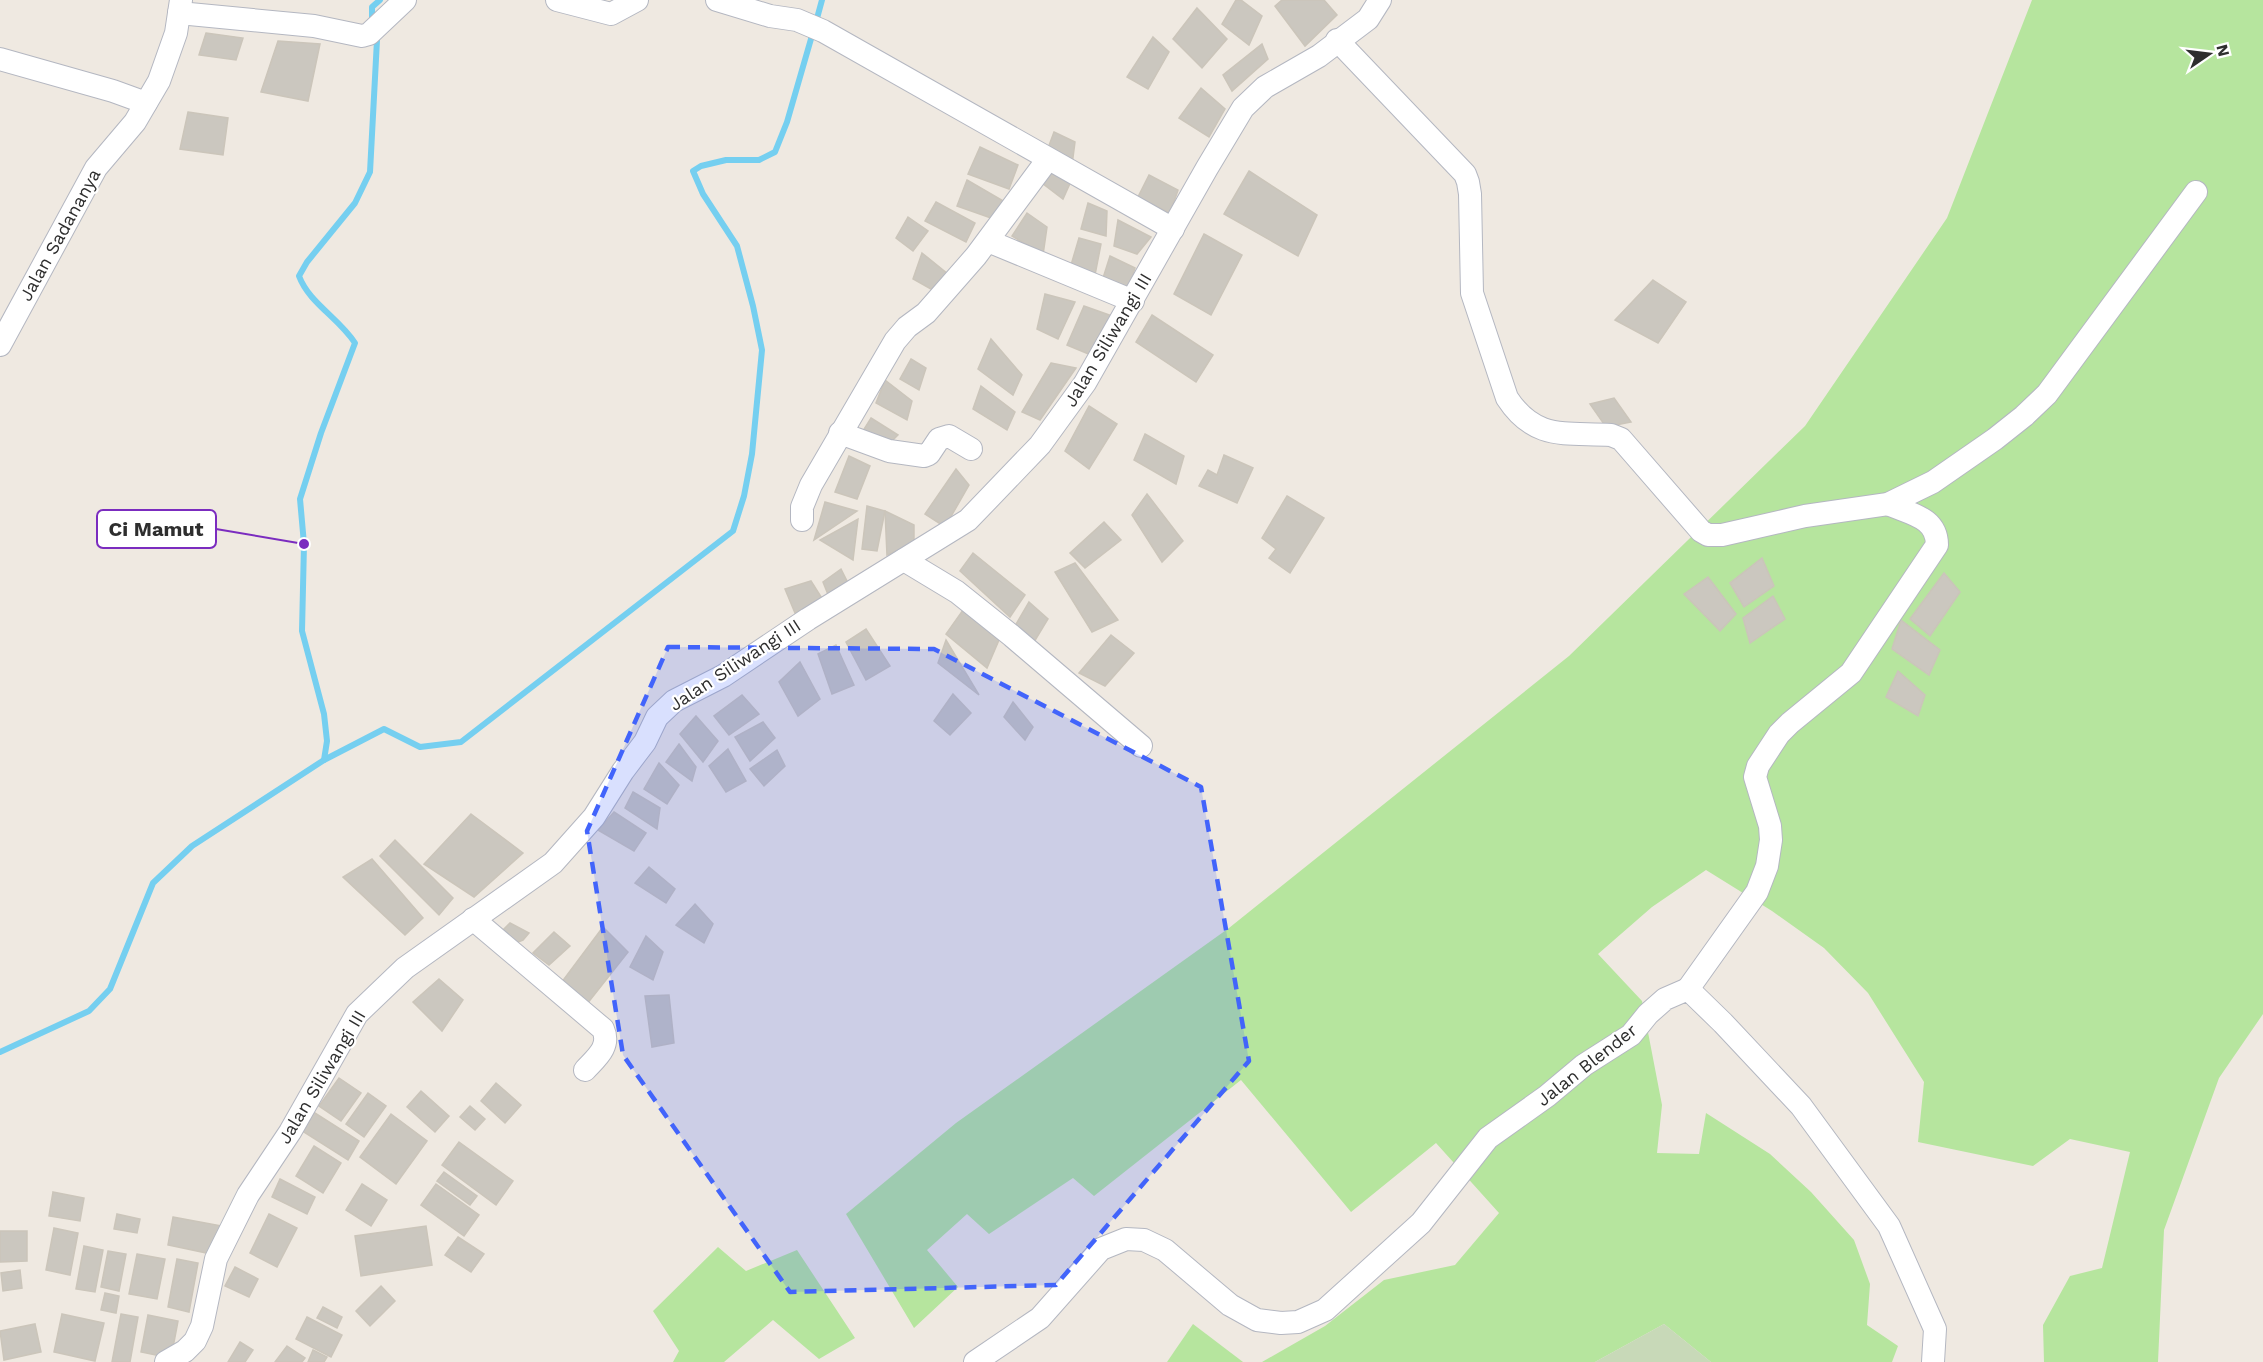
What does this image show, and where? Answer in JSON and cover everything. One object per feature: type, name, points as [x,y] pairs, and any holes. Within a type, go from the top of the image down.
[{"type":"street","points":[[180,7],[314,26],[358,36],[374,29],[405,0]]},
{"type":"street","points":[[557,0],[611,15],[637,0]]},
{"type":"street","points":[[717,0],[770,16],[797,20],[816,28],[1173,229]]},
{"type":"street","name":"Jalan Siliwangi III","points":[[166,1362],[185,1351],[195,1341],[202,1326],[216,1259],[248,1195],[290,1132],[357,1014],[405,968],[553,863],[594,817],[623,771],[645,742],[657,717],[674,700],[723,676],[808,619],[968,520],[1040,445],[1085,383],[1243,108],[1265,87],[1319,56],[1337,40],[1368,20],[1380,0]]},
{"type":"street","name":"Jalan Sadananya","points":[[0,345],[96,168],[135,122],[146,103],[162,72],[176,33],[180,7]]},
{"type":"street","points":[[1337,40],[1465,174],[1470,194],[1472,293],[1507,398],[1515,410],[1523,419],[1543,431],[1611,435],[1621,439],[1701,531],[1708,535],[1722,535],[1805,516],[1888,504],[1908,496],[1942,476],[1995,440],[2047,394],[2196,192]]},
{"type":"street","points":[[0,59],[113,91],[146,103]]},
{"type":"street","points":[[802,520],[802,507],[806,495],[900,333],[926,313],[988,241],[1048,159]]},
{"type":"street","points":[[988,241],[1133,301]]},
{"type":"street","points":[[840,433],[889,451],[924,456],[929,454],[939,439],[949,436],[971,449]]},
{"type":"street","points":[[1888,504],[1929,522],[1937,536],[1937,545],[1851,673],[1790,723],[1779,734],[1758,766],[1755,777],[1770,826],[1771,840],[1767,866],[1757,892],[1688,989],[1801,1106],[1889,1226],[1935,1329],[1933,1362]]},
{"type":"street","points":[[904,560],[957,592],[1142,746]]},
{"type":"street","points":[[473,919],[603,1029],[607,1037],[604,1049],[585,1070]]},
{"type":"street","name":"Jalan Blender","points":[[975,1362],[1040,1318],[1101,1249],[1126,1239],[1144,1240],[1165,1250],[1230,1305],[1257,1320],[1281,1323],[1298,1322],[1325,1310],[1421,1223],[1488,1138],[1547,1096],[1584,1065],[1631,1035],[1648,1014],[1665,999],[1688,989]]},
{"type":"highlighted area","points":[[668,647],[934,649],[1201,787],[1249,1061],[1056,1285],[790,1292],[623,1055],[587,831]]},
{"type":"green space","points":[[2032,0],[2263,0],[2263,1014],[2219,1078],[2164,1230],[2158,1362],[2044,1362],[2043,1325],[2070,1276],[2102,1268],[2130,1152],[2070,1139],[2033,1166],[1918,1142],[1924,1082],[1868,993],[1824,948],[1772,911],[1706,870],[1652,907],[1598,954],[1642,1001],[1662,1105],[1657,1153],[1699,1154],[1706,1113],[1770,1154],[1811,1192],[1854,1240],[1870,1284],[1867,1325],[1898,1346],[1892,1362],[1711,1362],[1664,1324],[1595,1362],[1262,1362],[1325,1326],[1384,1280],[1455,1265],[1499,1213],[1436,1143],[1351,1212],[1241,1080],[1094,1196],[1073,1178],[989,1234],[967,1214],[927,1250],[958,1287],[914,1328],[846,1214],[956,1123],[1229,928],[1569,656],[1805,426],[1947,218]]},
{"type":"green space","points":[[718,1247],[746,1271],[797,1250],[855,1338],[819,1359],[773,1320],[724,1362],[673,1362],[679,1351],[653,1311]]},
{"type":"green space","points":[[1193,1324],[1243,1362],[1167,1362]]},
{"type":"green space","points":[[1664,1324],[1711,1362],[1595,1362]]},
{"type":"building","points":[[1236,0],[1241,0],[1262,16],[1249,45],[1222,24]]},
{"type":"building","points":[[1282,0],[1324,0],[1337,15],[1305,46],[1275,6]]},
{"type":"building","points":[[1197,8],[1227,39],[1202,68],[1173,39]]},
{"type":"building","points":[[206,33],[243,38],[236,60],[199,55]]},
{"type":"building","points":[[1153,37],[1169,52],[1148,89],[1127,77]]},
{"type":"building","points":[[278,41],[320,44],[308,101],[261,92]]},
{"type":"building","points":[[1262,44],[1268,59],[1232,91],[1223,75]]},
{"type":"building","points":[[1201,88],[1225,109],[1209,137],[1179,118]]},
{"type":"building","points":[[188,112],[228,118],[223,155],[180,149]]},
{"type":"building","points":[[1054,132],[1075,142],[1072,165],[1047,151]]},
{"type":"building","points":[[980,147],[1018,165],[1009,189],[968,174]]},
{"type":"building","points":[[1049,171],[1072,179],[1063,199],[1042,183]]},
{"type":"building","points":[[1249,171],[1317,215],[1298,256],[1224,214]]},
{"type":"building","points":[[1149,175],[1178,190],[1170,213],[1138,197]]},
{"type":"building","points":[[967,180],[1005,202],[994,219],[957,206]]},
{"type":"building","points":[[936,202],[975,223],[966,242],[925,221]]},
{"type":"building","points":[[1088,203],[1107,211],[1106,236],[1081,229]]},
{"type":"building","points":[[1027,213],[1047,227],[1043,255],[1012,236]]},
{"type":"building","points":[[908,217],[928,231],[913,251],[896,238]]},
{"type":"building","points":[[1118,220],[1151,237],[1137,254],[1114,246]]},
{"type":"building","points":[[1204,234],[1242,255],[1211,315],[1174,294]]},
{"type":"building","points":[[1079,238],[1101,244],[1095,275],[1071,265]]},
{"type":"building","points":[[922,253],[948,274],[931,289],[913,279]]},
{"type":"building","points":[[1110,256],[1135,268],[1128,290],[1103,278]]},
{"type":"building","points":[[1653,280],[1686,302],[1658,343],[1615,320]]},
{"type":"building","points":[[1045,294],[1075,302],[1058,339],[1037,329]]},
{"type":"building","points":[[1084,306],[1112,316],[1091,355],[1067,345]]},
{"type":"building","points":[[1152,315],[1213,355],[1196,382],[1136,342]]},
{"type":"building","points":[[991,339],[1022,375],[1013,395],[978,369]]},
{"type":"building","points":[[911,359],[926,368],[919,390],[900,379]]},
{"type":"building","points":[[1051,363],[1076,368],[1040,420],[1022,412]]},
{"type":"building","points":[[885,380],[912,401],[907,420],[876,403]]},
{"type":"building","points":[[981,386],[1015,412],[1007,430],[973,409]]},
{"type":"building","points":[[1614,398],[1631,422],[1606,427],[1590,404]]},
{"type":"building","points":[[1089,406],[1117,424],[1089,469],[1065,451]]},
{"type":"building","points":[[871,418],[898,435],[889,444],[861,434]]},
{"type":"building","points":[[1145,434],[1184,456],[1176,484],[1134,460]]},
{"type":"building","points":[[1224,455],[1253,468],[1237,503],[1199,486],[1208,470],[1217,475]]},
{"type":"building","points":[[849,456],[870,466],[857,499],[835,492]]},
{"type":"building","points":[[956,469],[969,485],[945,527],[925,514]]},
{"type":"building","points":[[1147,494],[1183,541],[1162,562],[1132,515]]},
{"type":"building","points":[[1287,496],[1324,518],[1290,573],[1269,558],[1276,549],[1262,538]]},
{"type":"building","points":[[825,502],[857,511],[814,540]]},
{"type":"building","points":[[867,506],[885,511],[877,551],[862,549]]},
{"type":"building","points":[[885,511],[914,525],[914,543],[887,555]]},
{"type":"building","points":[[858,519],[853,560],[820,540]]},
{"type":"building","points":[[1104,522],[1121,540],[1085,568],[1070,553]]},
{"type":"building","points":[[973,553],[1025,595],[1010,617],[960,571]]},
{"type":"building","points":[[1762,558],[1774,586],[1744,607],[1730,583]]},
{"type":"building","points":[[1075,563],[1118,620],[1092,632],[1055,572]]},
{"type":"building","points":[[841,569],[850,587],[829,597],[823,582]]},
{"type":"building","points":[[1944,573],[1960,592],[1930,636],[1910,619]]},
{"type":"building","points":[[1708,577],[1736,614],[1720,631],[1684,594]]},
{"type":"building","points":[[811,581],[823,600],[795,613],[785,589]]},
{"type":"building","points":[[1773,596],[1785,619],[1750,643],[1743,618]]},
{"type":"building","points":[[1029,602],[1048,619],[1034,642],[1015,626]]},
{"type":"building","points":[[963,610],[999,640],[987,668],[946,634]]},
{"type":"building","points":[[1901,620],[1940,650],[1929,675],[1892,649]]},
{"type":"building","points":[[866,629],[890,666],[866,680],[846,642]]},
{"type":"building","points":[[1111,635],[1134,653],[1105,686],[1079,673]]},
{"type":"building","points":[[946,640],[979,695],[938,663]]},
{"type":"building","points":[[836,645],[854,685],[832,694],[818,654]]},
{"type":"building","points":[[800,662],[820,699],[798,716],[779,682]]},
{"type":"building","points":[[1898,671],[1925,695],[1918,716],[1886,697]]},
{"type":"building","points":[[953,694],[971,713],[950,735],[934,721]]},
{"type":"building","points":[[742,695],[759,714],[729,735],[714,716]]},
{"type":"building","points":[[1013,702],[1033,727],[1025,740],[1004,717]]},
{"type":"building","points":[[696,716],[718,741],[703,762],[680,734]]},
{"type":"building","points":[[763,722],[775,738],[750,761],[735,737]]},
{"type":"building","points":[[679,744],[696,767],[692,781],[666,762]]},
{"type":"building","points":[[728,749],[746,781],[726,792],[709,766]]},
{"type":"building","points":[[777,750],[785,766],[764,786],[750,769]]},
{"type":"building","points":[[659,763],[679,785],[667,804],[644,789]]},
{"type":"building","points":[[633,792],[660,808],[657,829],[625,808]]},
{"type":"building","points":[[614,812],[646,833],[634,851],[598,830]]},
{"type":"building","points":[[471,814],[523,853],[474,897],[424,864]]},
{"type":"building","points":[[395,840],[453,898],[439,915],[380,856]]},
{"type":"building","points":[[372,859],[423,918],[405,935],[343,877]]},
{"type":"building","points":[[649,867],[675,889],[666,903],[635,883]]},
{"type":"building","points":[[695,904],[713,924],[704,943],[676,925]]},
{"type":"building","points":[[510,923],[529,933],[523,940],[513,944],[499,934]]},
{"type":"building","points":[[603,927],[628,952],[587,1004],[561,983]]},
{"type":"building","points":[[554,932],[570,946],[549,965],[533,953]]},
{"type":"building","points":[[646,936],[663,952],[653,980],[630,967]]},
{"type":"building","points":[[439,979],[463,1000],[442,1031],[413,1002]]},
{"type":"building","points":[[669,995],[674,1043],[652,1047],[645,996]]},
{"type":"building","points":[[339,1078],[361,1093],[341,1121],[319,1106]]},
{"type":"building","points":[[496,1083],[521,1105],[505,1123],[481,1101]]},
{"type":"building","points":[[421,1091],[449,1116],[435,1132],[407,1107]]},
{"type":"building","points":[[368,1093],[386,1106],[364,1137],[346,1124]]},
{"type":"building","points":[[470,1106],[485,1119],[475,1130],[460,1117]]},
{"type":"building","points":[[307,1108],[359,1141],[348,1160],[296,1127]]},
{"type":"building","points":[[391,1114],[427,1141],[396,1184],[360,1157]]},
{"type":"building","points":[[459,1142],[513,1181],[496,1205],[442,1165]]},
{"type":"building","points":[[314,1146],[341,1163],[323,1193],[296,1176]]},
{"type":"building","points":[[444,1172],[477,1196],[470,1205],[437,1181]]},
{"type":"building","points":[[280,1179],[315,1197],[307,1214],[272,1197]]},
{"type":"building","points":[[362,1184],[387,1200],[371,1226],[346,1210]]},
{"type":"building","points":[[436,1184],[479,1215],[464,1236],[421,1205]]},
{"type":"building","points":[[53,1192],[84,1198],[80,1221],[49,1216]]},
{"type":"building","points":[[117,1214],[140,1219],[137,1233],[114,1229]]},
{"type":"building","points":[[269,1214],[297,1228],[277,1267],[250,1253]]},
{"type":"building","points":[[173,1217],[222,1226],[216,1255],[168,1245]]},
{"type":"building","points":[[426,1226],[432,1265],[361,1276],[355,1236]]},
{"type":"building","points":[[54,1228],[78,1233],[70,1275],[46,1270]]},
{"type":"building","points":[[0,1231],[27,1231],[27,1261],[0,1262]]},
{"type":"building","points":[[458,1237],[484,1254],[471,1272],[445,1255]]},
{"type":"building","points":[[84,1246],[103,1250],[95,1292],[76,1289]]},
{"type":"building","points":[[108,1251],[126,1254],[119,1291],[101,1287]]},
{"type":"building","points":[[137,1254],[165,1259],[157,1299],[129,1294]]},
{"type":"building","points":[[177,1259],[198,1263],[189,1312],[168,1307]]},
{"type":"building","points":[[235,1267],[258,1279],[249,1297],[225,1286]]},
{"type":"building","points":[[20,1270],[22,1288],[3,1291],[1,1273]]},
{"type":"building","points":[[381,1286],[395,1301],[370,1326],[356,1311]]},
{"type":"building","points":[[105,1293],[119,1296],[116,1313],[101,1310]]},
{"type":"building","points":[[323,1307],[342,1317],[337,1328],[317,1318]]},
{"type":"building","points":[[62,1314],[104,1323],[95,1361],[54,1352]]},
{"type":"building","points":[[121,1314],[138,1317],[130,1362],[112,1362]]},
{"type":"building","points":[[148,1315],[178,1321],[171,1358],[141,1352]]},
{"type":"building","points":[[307,1317],[342,1335],[331,1357],[296,1339]]},
{"type":"building","points":[[35,1324],[41,1352],[4,1360],[0,1331]]},
{"type":"building","points":[[240,1342],[253,1350],[245,1362],[228,1362]]},
{"type":"building","points":[[287,1346],[305,1358],[302,1362],[275,1362]]},
{"type":"building","points":[[313,1350],[327,1357],[324,1362],[308,1362]]},
{"type":"waterway","points":[[372,23],[372,7],[380,0]]},
{"type":"waterway","points":[[816,22],[822,0]]},
{"type":"waterway","points":[[324,760],[384,729],[420,747],[461,742],[733,531],[744,496],[752,454],[762,350],[737,246],[703,194],[693,171],[701,166],[726,160],[759,160],[775,152],[787,122],[813,32]]},
{"type":"waterway","points":[[0,1052],[89,1011],[110,989],[153,883],[192,846],[324,760],[327,741],[324,714],[302,631],[304,544],[300,499],[321,433],[355,343],[310,294],[299,276],[307,262],[355,203],[370,172],[376,35]]},
{"type":"place","name":"Ci Mamut","points":[[304,544]]}]
